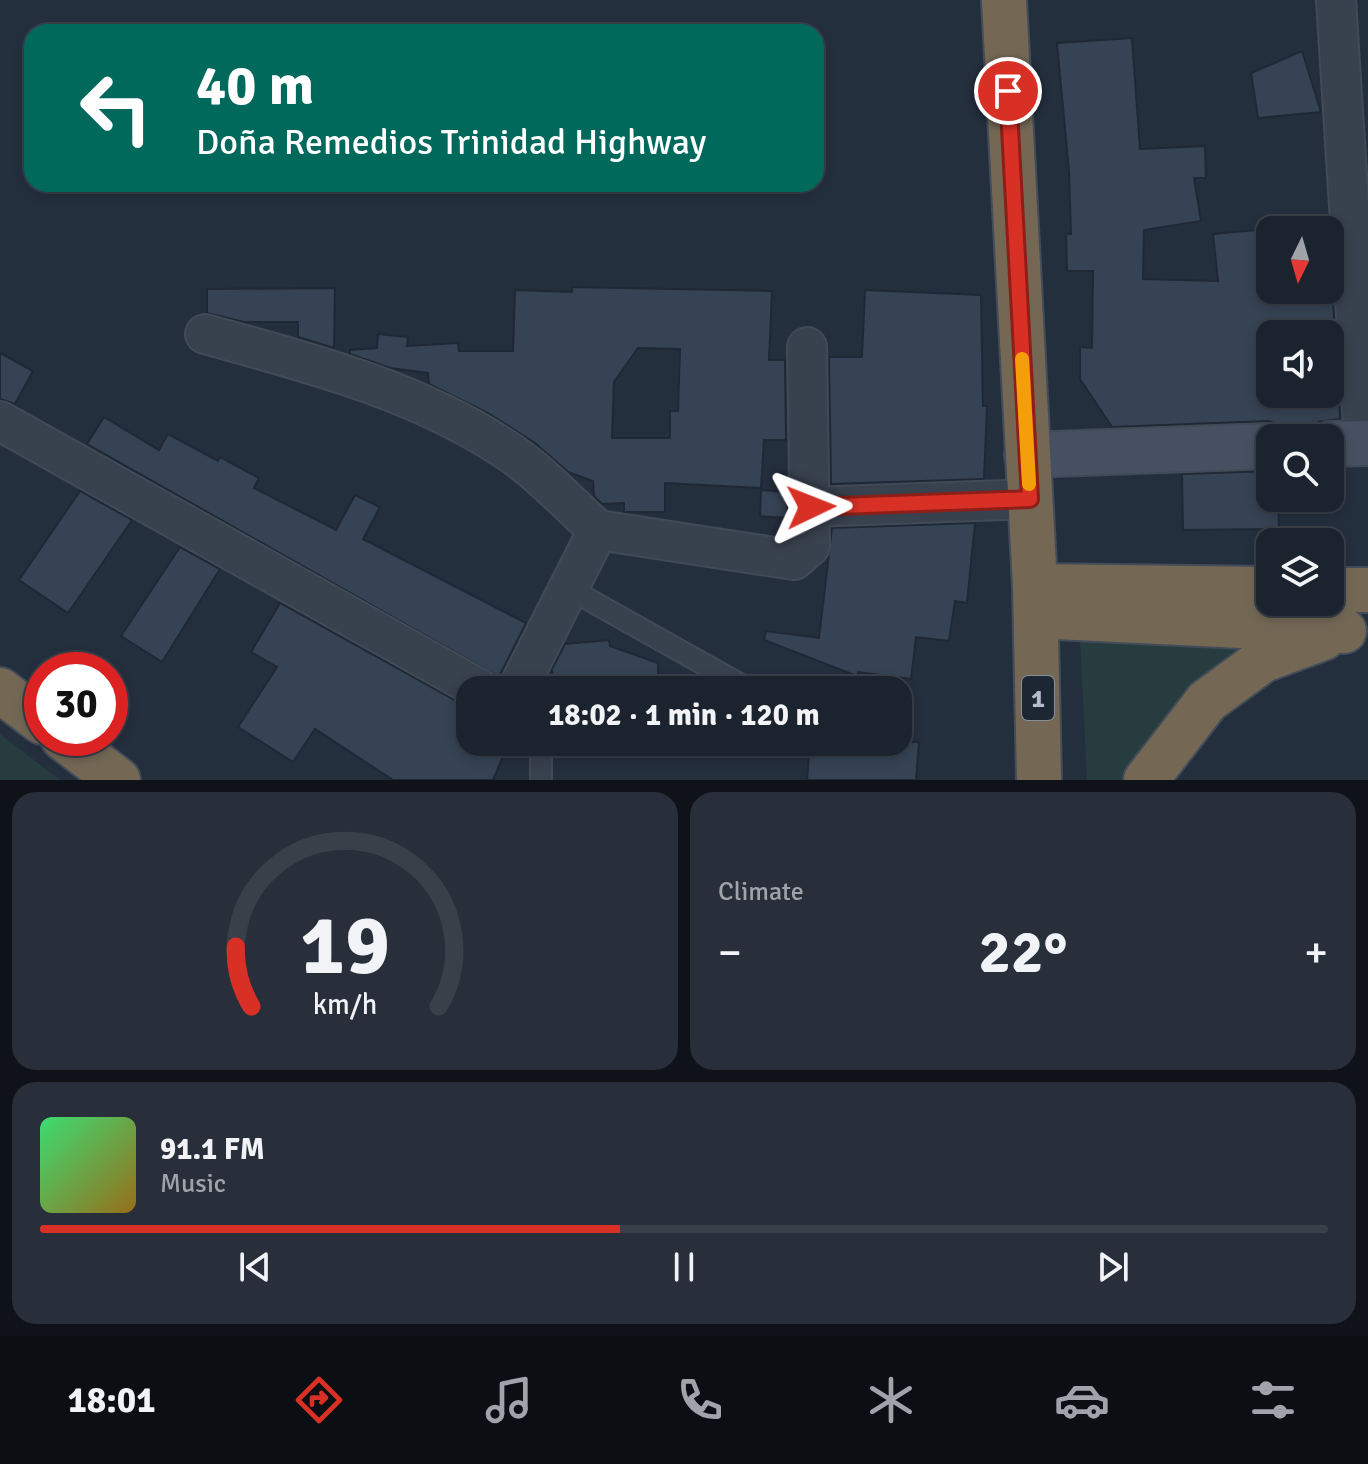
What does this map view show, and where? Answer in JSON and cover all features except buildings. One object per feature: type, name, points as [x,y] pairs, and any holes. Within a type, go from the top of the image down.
[{"type":"highway","name":"1","points":[[1004,0],[1036,601],[1039,780]]},
{"type":"highway","points":[[1036,601],[1256,590]]},
{"type":"highway","points":[[1344,590],[1368,590]]},
{"type":"highway","points":[[1036,601],[1356,631]]},
{"type":"highway","points":[[1146,780],[1207,701],[1263,660],[1356,631]]},
{"type":"highway","points":[[0,690],[24,708]]},
{"type":"highway","points":[[87,756],[118,780]]},
{"type":"main road","points":[[1027,455],[1256,447]]},
{"type":"street","points":[[1336,0],[1354,443]]},
{"type":"street","points":[[205,334],[303,361],[405,396],[511,453],[598,530],[794,560],[810,546],[807,347]]},
{"type":"street","points":[[0,421],[456,676]]},
{"type":"street","points":[[811,507],[1030,499]]},
{"type":"street","points":[[524,676],[598,530]]},
{"type":"lane","points":[[568,588],[725,676]]},
{"type":"lane","points":[[538,646],[540,676]]},
{"type":"lane","points":[[541,756],[541,778]]},
{"type":"green space","points":[[1080,641],[1262,645],[1134,780],[1087,780]]},
{"type":"green space","points":[[0,734],[24,752],[24,756],[29,756],[60,780],[0,780]]},
{"type":"slow traffic","points":[[1022,359],[1029,484]]},
{"type":"route","points":[[811,507],[1030,499],[1008,91]]}]
